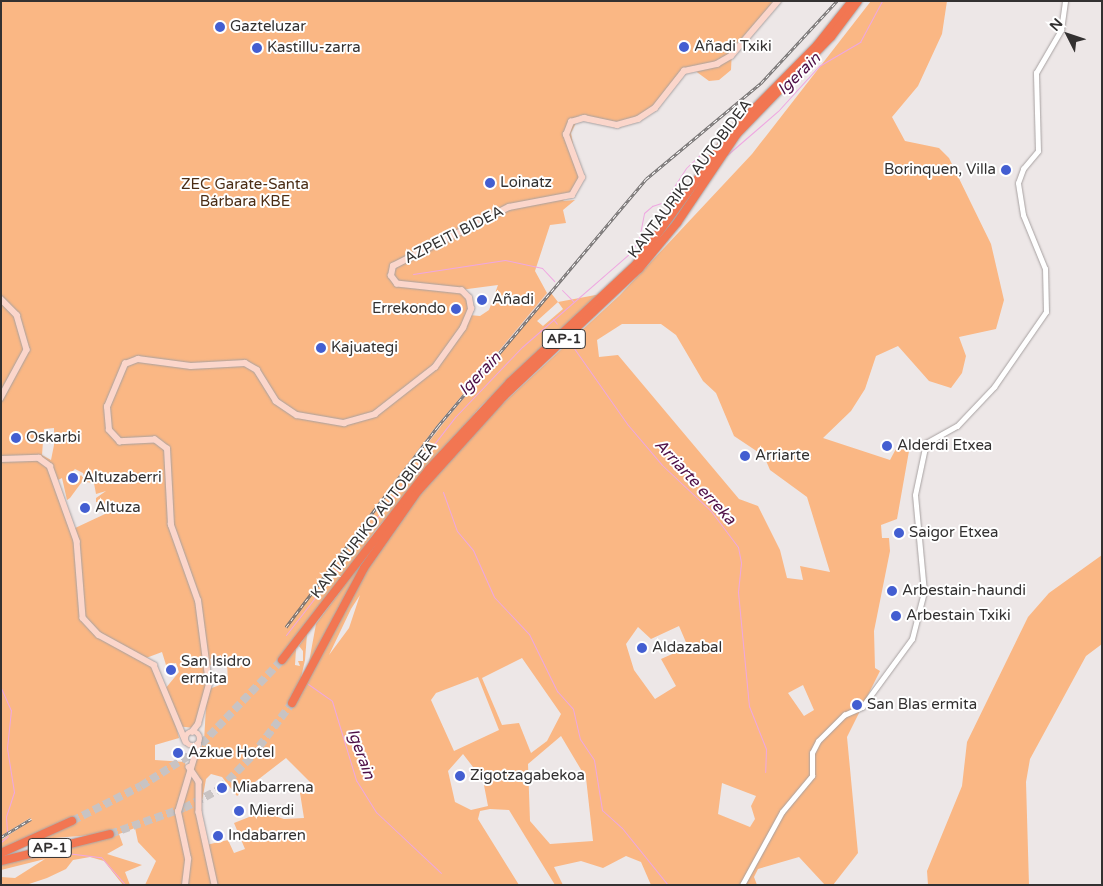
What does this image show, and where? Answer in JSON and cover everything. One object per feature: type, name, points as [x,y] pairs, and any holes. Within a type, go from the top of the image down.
[{"type":"highway","name":"KANTAURIKO AUTOBIDEA","points":[[282,660],[435,462],[516,376],[630,271],[672,218],[732,131],[817,45],[852,1]]},
{"type":"highway","name":"KANTAURIKO AUTOBIDEA","points":[[292,703],[364,568],[418,491],[497,402],[639,269],[677,223],[737,134],[831,37],[858,1]]},
{"type":"highway","name":"AP-1","points":[[1,853],[72,821]]},
{"type":"highway","name":"AP-1","points":[[1,861],[110,834]]},
{"type":"main road","name":"AZPEITI BIDEA","points":[[198,745],[201,738],[208,673],[196,591],[171,525],[168,452],[155,440],[119,441],[107,424],[106,407],[125,364],[136,359],[191,366],[245,363],[257,370],[276,401],[297,415],[344,423],[375,414],[436,366],[464,327],[471,307],[468,296],[461,290],[396,284],[391,276],[393,266],[510,206],[572,195],[582,178],[566,135],[570,122],[584,118],[617,125],[638,119],[655,108],[684,71],[717,64],[731,56],[778,1]]},
{"type":"main road","points":[[1,300],[16,313],[27,350],[1,398]]},
{"type":"main road","points":[[1,459],[39,458],[50,466],[77,544],[83,618],[99,635],[152,663],[177,724],[187,743],[190,765],[199,781],[199,814],[216,885]]},
{"type":"main road","name":"AZPEITI BIDEA","points":[[187,743],[204,709]]},
{"type":"main road","points":[[177,724],[201,738]]},
{"type":"main road","points":[[185,885],[188,857],[178,815],[187,775],[198,745],[187,743]]},
{"type":"main road","points":[[187,775],[199,781]]},
{"type":"street","points":[[742,885],[782,812],[812,776],[812,753],[818,740],[844,715],[862,707],[912,639],[924,592],[915,494],[926,442],[957,426],[994,387],[1046,312],[1044,269],[1023,215],[1018,182],[1040,143],[1036,73],[1055,42],[1064,16],[1065,1]]},
{"type":"shaded area","points":[[547,293],[551,293],[445,421],[287,628],[448,411]]},
{"type":"green space","name":"ZEC Garate-Santa Bárbara KBE","points":[[1,1],[775,1],[732,49],[731,70],[719,80],[709,81],[694,70],[685,69],[660,101],[639,117],[617,122],[580,115],[571,133],[580,182],[563,201],[575,200],[563,210],[566,223],[550,225],[535,271],[547,293],[434,429],[286,628],[445,421],[551,293],[558,302],[601,294],[481,406],[375,531],[286,661],[296,649],[295,665],[300,666],[298,661],[303,661],[303,651],[299,646],[307,634],[305,660],[295,704],[374,558],[416,499],[497,409],[620,295],[752,154],[871,1],[947,1],[942,34],[918,86],[892,117],[905,141],[939,148],[949,158],[991,244],[1004,300],[996,329],[959,337],[966,356],[962,373],[951,388],[929,381],[898,346],[876,356],[865,389],[851,411],[823,438],[890,460],[898,445],[909,451],[897,519],[881,525],[882,538],[889,538],[890,551],[874,631],[875,668],[880,671],[847,737],[858,853],[833,885],[825,885],[799,857],[758,869],[754,877],[757,885],[651,885],[641,862],[626,856],[603,868],[581,861],[554,867],[563,885],[555,885],[509,810],[490,809],[480,811],[478,819],[519,885],[145,885],[156,861],[138,842],[135,828],[119,834],[123,845],[107,854],[142,865],[125,872],[130,885],[123,885],[104,861],[90,857],[73,860],[66,869],[26,885],[1,885],[1,877],[15,878],[45,859],[1,870],[1,865],[92,835],[41,839],[1,849],[1,840],[32,820],[30,818],[1,836]],"holes":[[[498,285],[489,310],[480,316],[469,315],[471,308],[460,290]],[[558,302],[563,309],[543,326],[537,321]],[[622,324],[661,324],[676,335],[703,381],[716,393],[734,436],[764,456],[770,470],[807,497],[830,572],[800,566],[803,580],[787,578],[780,550],[758,506],[739,499],[618,355],[599,357],[597,340]],[[54,428],[54,445],[51,460],[42,455],[44,429]],[[75,469],[83,473],[86,482],[94,483],[96,494],[106,491],[96,498],[96,502],[104,502],[105,514],[73,529],[56,481],[62,478],[67,500],[84,479],[81,475],[74,483],[67,477]],[[360,595],[349,628],[329,655],[351,609]],[[679,626],[688,647],[661,659],[676,686],[655,699],[634,670],[626,644],[638,627],[651,639]],[[162,652],[166,665],[176,663],[179,672],[165,689],[146,658]],[[221,655],[222,663],[227,662],[228,682],[209,689],[207,666],[211,665],[210,659]],[[522,658],[561,714],[547,741],[531,753],[519,723],[502,725],[482,678]],[[478,677],[499,730],[454,751],[431,700],[436,693]],[[803,685],[814,710],[804,716],[788,693]],[[206,707],[204,741],[193,768],[186,769],[185,762],[155,760],[155,745],[179,738],[176,726],[194,728],[201,708]],[[561,736],[586,778],[593,841],[550,844],[530,821],[528,764]],[[463,754],[483,780],[488,806],[471,810],[455,802],[448,771]],[[286,758],[310,782],[300,793],[304,818],[284,819],[262,812],[234,823],[245,849],[234,853],[228,840],[206,845],[201,807],[206,779],[211,774],[222,777],[237,796]],[[722,783],[756,796],[751,806],[755,819],[750,827],[718,814]]]},
{"type":"green space","points":[[379,539],[358,572],[307,673],[316,624]]},
{"type":"green space","points":[[1102,555],[1102,644],[1086,656],[1030,759],[1026,782],[1029,885],[928,885],[927,871],[962,786],[967,742],[1028,617],[1049,593]]},
{"type":"waterway","name":"Igerain","points":[[727,155],[778,111],[819,66],[860,42],[882,1]]},
{"type":"waterway","name":"Igerain","points":[[286,635],[456,416],[522,347],[630,253],[639,239],[644,213],[652,206],[664,202],[686,168],[704,151]]},
{"type":"waterway","points":[[413,274],[505,260],[542,268],[554,281]]},
{"type":"waterway","points":[[562,290],[573,301]]},
{"type":"waterway","name":"Igerain","points":[[553,319],[557,324]]},
{"type":"waterway","name":"Arriarte erreka","points":[[571,344],[628,425],[662,465],[711,511],[738,547],[741,563],[738,592],[749,706],[766,749],[765,772]]},
{"type":"waterway","name":"Igerain","points":[[418,466],[418,472]]},
{"type":"waterway","points":[[443,492],[457,531],[473,550],[494,597],[529,634],[557,691],[573,709],[580,739],[594,760],[602,810],[622,828],[668,885]]},
{"type":"waterway","name":"Igerain","points":[[308,684],[332,701],[356,780],[376,812],[441,873]]},
{"type":"waterway","points":[[1,688],[11,710],[7,748],[14,792],[6,817],[7,832]]},
{"type":"waterway","points":[[1,842],[8,836]]},
{"type":"waterway","points":[[66,853],[101,857],[125,885]]},
{"type":"tunnel","points":[[72,821],[141,786],[193,753],[282,660]]},
{"type":"tunnel","points":[[110,834],[184,808],[220,789],[252,756],[292,703]]},
{"type":"railway","points":[[286,627],[438,426],[646,179],[761,83],[837,1]]},
{"type":"railway","points":[[1,837],[31,819]]},
{"type":"place","name":"Gazteluzar","points":[[220,27]]},
{"type":"place","name":"Añadi Txiki","points":[[684,47]]},
{"type":"place","name":"Kastillu-zarra","points":[[257,48]]},
{"type":"place","name":"Borinquen, Villa","points":[[1006,170]]},
{"type":"place","name":"Loinatz","points":[[490,183]]},
{"type":"place","name":"Añadi","points":[[482,300]]},
{"type":"place","name":"Errekondo","points":[[456,309]]},
{"type":"place","name":"Kajuategi","points":[[321,348]]},
{"type":"place","name":"Oskarbi","points":[[16,438]]},
{"type":"place","name":"Alderdi Etxea","points":[[887,446]]},
{"type":"place","name":"Arriarte","points":[[745,456]]},
{"type":"place","name":"Altuzaberri","points":[[73,478]]},
{"type":"place","name":"Altuza","points":[[85,508]]},
{"type":"place","name":"Saigor Etxea","points":[[899,533]]},
{"type":"place","name":"Arbestain-haundi","points":[[892,591]]},
{"type":"place","name":"Arbestain Txiki","points":[[896,616]]},
{"type":"place","name":"Aldazabal","points":[[642,648]]},
{"type":"place","name":"San Isidro ermita","points":[[171,670]]},
{"type":"place","name":"San Blas ermita","points":[[857,705]]},
{"type":"place","name":"Azkue Hotel","points":[[178,753]]},
{"type":"place","name":"Zigotzagabekoa","points":[[460,776]]},
{"type":"place","name":"Miabarrena","points":[[222,788]]},
{"type":"place","name":"Mierdi","points":[[239,811]]},
{"type":"place","name":"Indabarren","points":[[218,836]]}]
